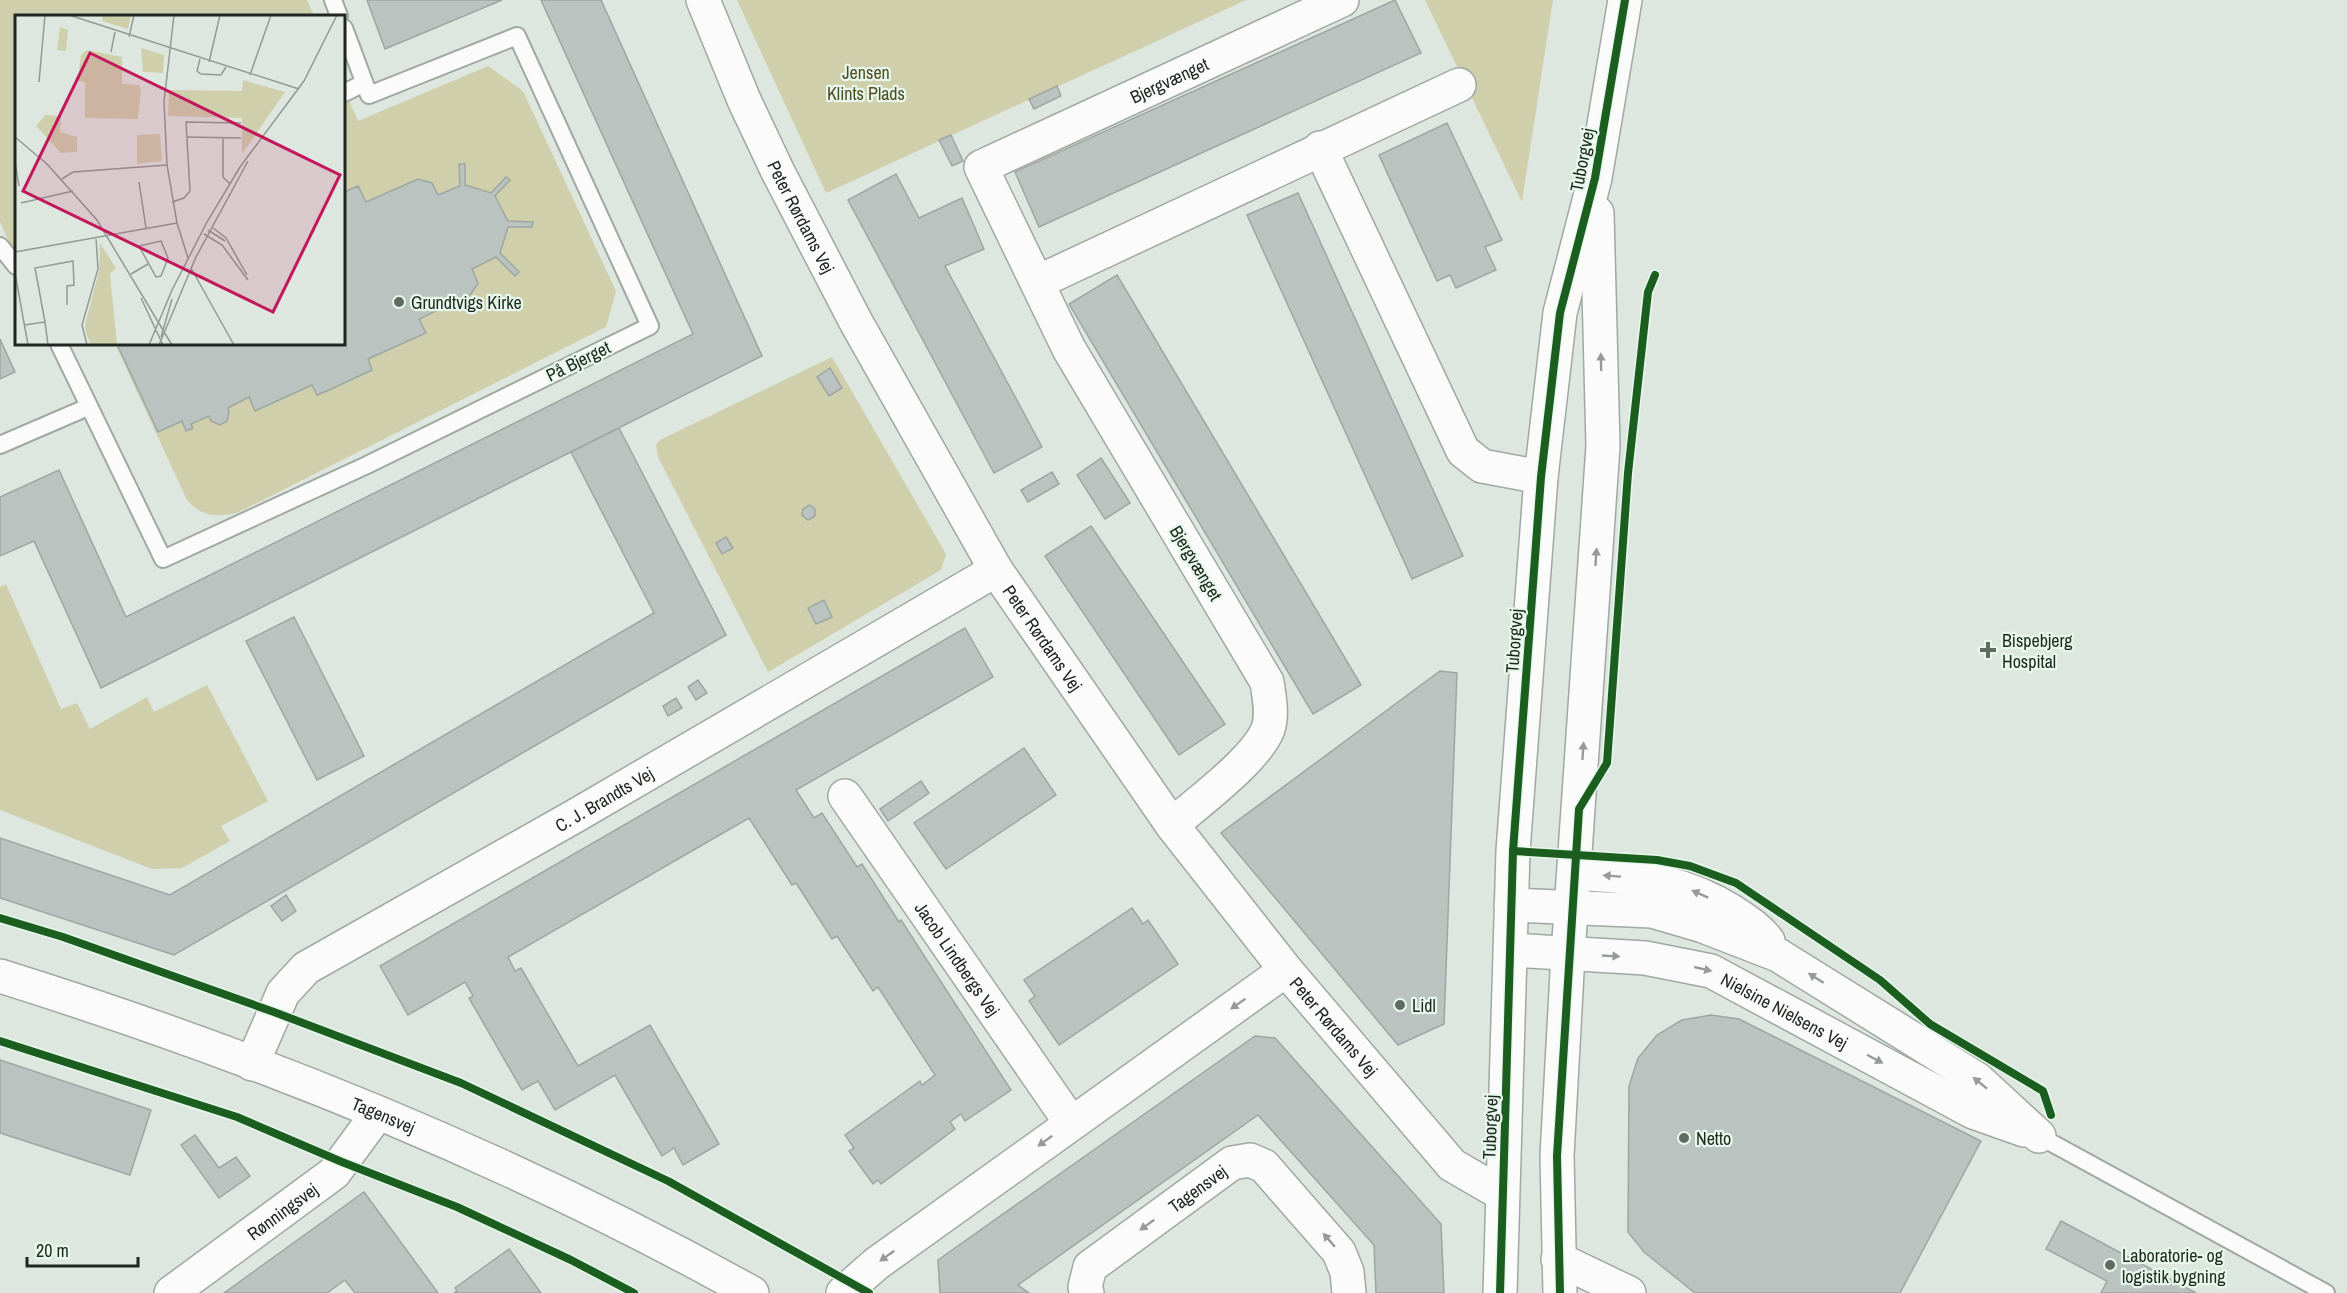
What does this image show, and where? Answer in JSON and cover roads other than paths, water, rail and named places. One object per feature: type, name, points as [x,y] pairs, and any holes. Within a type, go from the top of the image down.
[{"type":"street","name":"Peter Rørdams Vej","points":[[703,0],[744,100],[783,182],[856,322],[996,570],[1172,825],[1286,970],[1452,1165],[1502,1194]]},
{"type":"street","name":"Bjergvænget","points":[[1172,825],[1251,755],[1268,729],[1270,708],[1267,682],[1069,349],[981,168],[1342,0]]},
{"type":"street","name":"Tuborgvej","points":[[1500,1293],[1511,905],[1541,477],[1560,313],[1595,178],[1625,0]]},
{"type":"street","points":[[1038,282],[1320,148],[1459,85]]},
{"type":"street","points":[[1320,148],[1463,451],[1482,466],[1541,477]]},
{"type":"street","name":"Tuborgvej","points":[[1560,1293],[1557,1156],[1571,908],[1604,446],[1595,178]]},
{"type":"street","name":"C. J. Brandts Vej","points":[[252,1064],[283,993],[306,968],[585,810],[996,570]]},
{"type":"street","name":"Jacob Lindbergs Vej","points":[[845,796],[1071,1123]]},
{"type":"street","name":"Nielsine Nielsens Vej","points":[[1574,873],[1655,879],[1685,887],[1713,899],[1760,930],[1778,955]]},
{"type":"street","name":"Nielsine Nielsens Vej","points":[[1511,905],[1652,911],[1703,926],[1778,955],[1977,1079],[2039,1136]]},
{"type":"street","name":"Nielsine Nielsens Vej","points":[[1511,950],[1646,958],[1711,971],[1973,1112],[2039,1136]]},
{"type":"street","points":[[843,1293],[876,1264],[1286,970]]},
{"type":"street","name":"Tagensvej","points":[[0,976],[84,1002],[378,1113],[538,1183],[665,1245],[752,1293]]},
{"type":"street","name":"Rønningsvej","points":[[171,1293],[333,1173],[378,1113]]},
{"type":"street","name":"Tagensvej","points":[[1088,1293],[1085,1287],[1090,1267],[1232,1163],[1250,1160],[1264,1166],[1339,1252],[1347,1272],[1349,1293]]},
{"type":"street","points":[[1558,1259],[1629,1293]]},
{"type":"lane","points":[[333,0],[339,15]]},
{"type":"lane","points":[[345,31],[364,82],[345,92]]},
{"type":"lane","name":"På Bjerget","points":[[59,345],[163,559],[374,461],[650,326],[517,36],[369,95],[364,82]]},
{"type":"lane","points":[[0,246],[15,265]]},
{"type":"lane","points":[[0,445],[88,407]]},
{"type":"lane","name":"Nielsine Nielsens Vej","points":[[2039,1136],[2326,1293]]},
{"type":"place","name":"Grundtvigs Kirke","points":[[399,302]]},
{"type":"place","name":"Bispebjerg Hospital","points":[[1988,650]]},
{"type":"place","name":"Lidl","points":[[1400,1005]]},
{"type":"place","name":"Netto","points":[[1684,1138]]},
{"type":"place","name":"Laboratorie- og logistik bygning","points":[[2110,1265]]},
{"type":"park label","name":"Jensen Klints Plads","points":[[866,82]]}]
